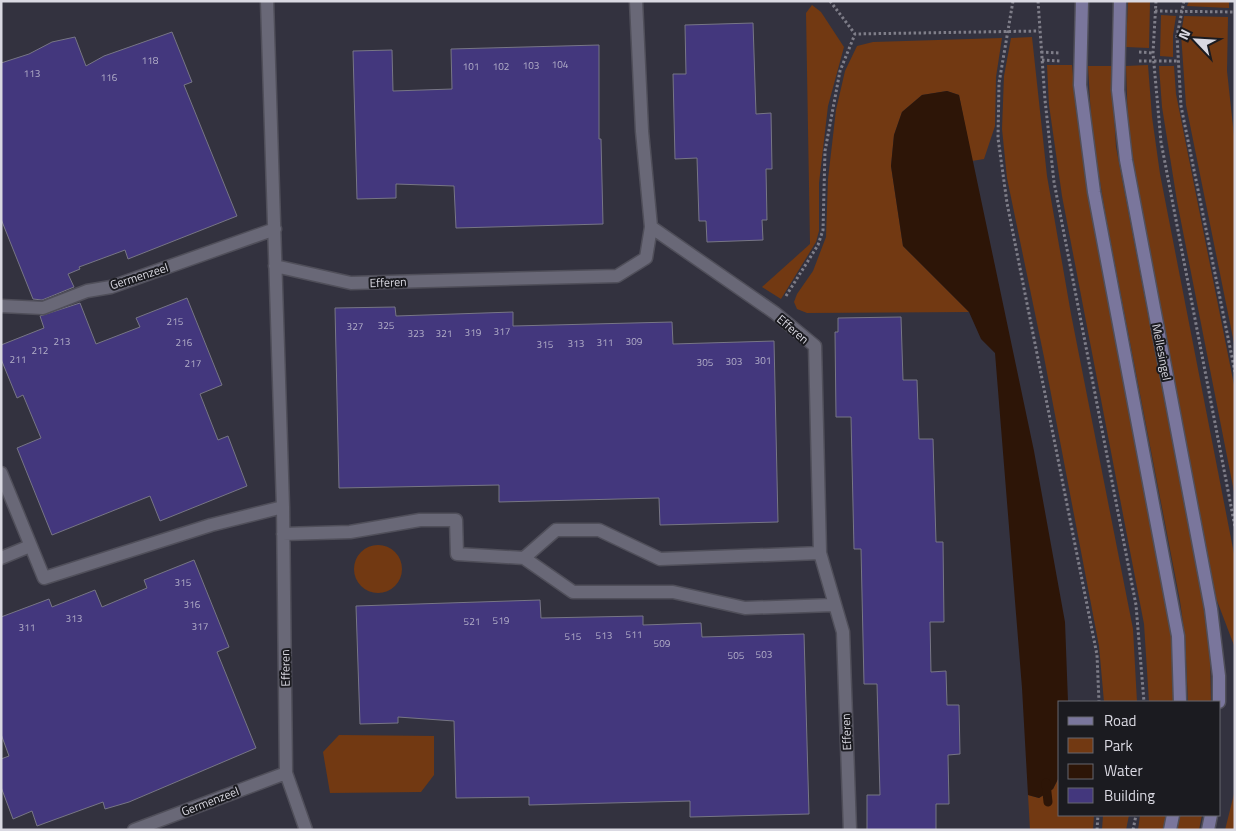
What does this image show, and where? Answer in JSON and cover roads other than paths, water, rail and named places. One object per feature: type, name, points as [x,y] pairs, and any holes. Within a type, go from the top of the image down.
[{"type":"street","name":"Efferen","points":[[267,1],[283,507],[286,773],[306,830]]},
{"type":"street","name":"Efferen","points":[[275,266],[351,283],[618,276],[646,258],[651,227],[642,131],[636,1]]},
{"type":"street","points":[[1082,1],[1080,85],[1094,192],[1178,636],[1180,701]]},
{"type":"street","name":"Mellesingel","points":[[1120,1],[1118,90],[1126,160],[1211,608],[1219,676],[1218,701]]},
{"type":"street","name":"Efferen","points":[[651,227],[775,313],[815,346],[820,553],[833,605],[843,632],[850,830]]},
{"type":"street","name":"Germenzeel","points":[[1,306],[43,308],[87,291],[111,287],[275,230]]},
{"type":"street","points":[[1,473],[44,578],[211,524],[283,507]]},
{"type":"street","points":[[283,534],[350,532],[420,520],[456,520],[457,554],[524,558],[573,592],[673,592],[746,608],[833,605]]},
{"type":"street","points":[[524,558],[556,530],[599,530],[660,559],[820,553]]},
{"type":"street","points":[[1,558],[30,546]]},
{"type":"street","name":"Germenzeel","points":[[134,830],[286,773]]},
{"type":"street","points":[[1170,830],[1173,816]]},
{"type":"street","points":[[1208,830],[1211,816]]},
{"type":"water","points":[[947,91],[959,95],[1034,451],[1065,622],[1068,701],[1058,701],[1058,779],[1053,789],[1039,798],[1028,795],[1022,688],[995,353],[981,339],[969,312],[903,246],[891,166],[894,135],[902,112],[922,95]]},
{"type":"waterway","points":[[1046,783],[1048,802]]}]
